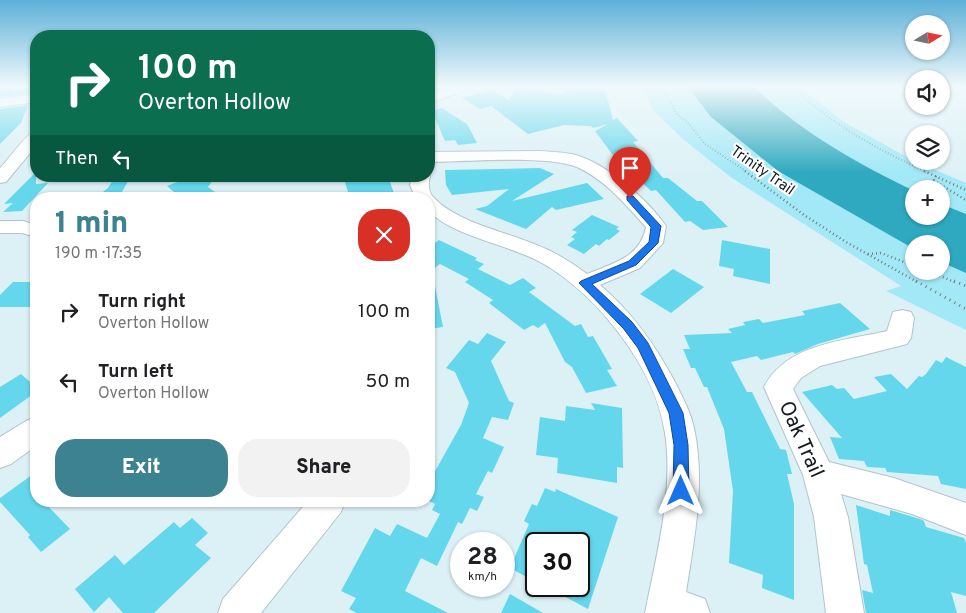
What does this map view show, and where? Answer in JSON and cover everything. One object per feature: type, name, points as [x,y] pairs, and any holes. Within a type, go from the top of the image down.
[{"type":"street","points":[[559,157],[568,139]]},
{"type":"street","points":[[0,178],[30,147]]},
{"type":"street","points":[[435,157],[559,157],[586,165],[617,186],[656,226],[654,243],[632,263],[585,283]]},
{"type":"street","points":[[435,213],[538,252],[560,264],[585,283],[628,325],[644,346],[676,413],[681,445],[681,491],[673,565],[674,610]]},
{"type":"street","points":[[0,227],[23,227],[30,229]]},
{"type":"street","name":"Oak Trail","points":[[845,613],[831,517],[820,475],[778,387],[792,371],[812,358],[898,338],[902,318]]},
{"type":"street","points":[[0,454],[30,434]]},
{"type":"street","points":[[820,475],[861,484],[941,508],[966,519]]},
{"type":"street","points":[[238,613],[324,507]]},
{"type":"path","name":"Trinity Trail","points":[[678,116],[689,124],[705,144],[804,214],[868,254],[966,308]]},
{"type":"path","points":[[827,116],[858,137],[966,190]]},
{"type":"path","points":[[936,176],[934,180],[936,182],[966,200]]},
{"type":"path","name":"Trinity Trail","points":[[868,254],[881,253],[905,262]]},
{"type":"path","points":[[950,280],[966,286]]},
{"type":"shaded area","points":[[659,116],[836,116],[905,156],[905,170],[935,170],[966,183],[966,330],[886,291],[901,286],[732,178],[684,140]]},
{"type":"shaded area","points":[[710,116],[787,116],[850,158],[905,186],[905,225],[950,225],[950,208],[966,214],[966,273],[950,266],[950,235],[905,235],[905,244],[778,171]]},
{"type":"building","points":[[0,116],[24,116],[21,123],[0,144]]},
{"type":"building","points":[[435,116],[454,116],[467,124],[477,143],[458,145],[455,140],[445,141]]},
{"type":"building","points":[[504,116],[612,116],[613,120],[617,118],[638,141],[633,142],[663,178],[668,178],[697,201],[702,201],[728,227],[703,230],[690,221],[685,222],[656,190],[651,191],[631,172],[621,166],[595,131],[608,124],[593,128],[591,126],[564,125],[528,134]]},
{"type":"building","points":[[540,168],[554,174],[512,201],[587,183],[604,199],[556,210],[552,207],[526,229],[475,209],[487,206],[509,189],[452,195],[446,185],[445,170]]},
{"type":"building","points":[[30,178],[30,182],[36,182],[36,184],[48,183],[40,192],[30,192],[30,202],[22,211],[3,212],[13,203],[4,204]]},
{"type":"building","points":[[112,182],[128,182],[122,192],[103,192]]},
{"type":"building","points":[[177,182],[212,182],[208,187],[215,192],[174,192],[167,186]]},
{"type":"building","points":[[345,182],[390,182],[394,192],[348,192]]},
{"type":"building","points":[[592,215],[619,227],[616,229],[620,231],[599,246],[596,244],[584,254],[567,245],[575,239],[571,237],[577,232],[572,230]]},
{"type":"building","points":[[439,240],[477,258],[475,260],[484,264],[478,269],[510,285],[523,278],[536,288],[529,292],[575,326],[581,324],[588,337],[593,336],[612,369],[607,370],[617,386],[586,393],[572,367],[565,362],[545,323],[538,328],[533,325],[524,330],[489,303],[493,300],[465,282],[469,279],[440,264],[435,268],[435,243]]},
{"type":"building","points":[[722,240],[770,249],[770,284],[733,276],[734,269],[719,266]]},
{"type":"building","points":[[673,269],[704,287],[671,313],[640,294]]},
{"type":"building","points":[[13,282],[30,282],[30,307],[0,307],[0,295]]},
{"type":"building","points":[[435,286],[443,327],[435,328]]},
{"type":"building","points":[[840,303],[870,329],[818,344],[795,354],[793,352],[761,360],[757,356],[731,362],[747,392],[752,392],[780,449],[786,450],[792,474],[787,474],[794,504],[794,600],[762,588],[763,575],[729,563],[733,491],[724,429],[707,387],[704,387],[695,368],[691,368],[683,349],[690,349],[684,335],[732,333],[728,329],[745,325],[743,322],[759,319],[763,323],[805,315],[802,311]]},
{"type":"building","points":[[487,333],[506,342],[491,361],[509,401],[514,403],[508,420],[492,417],[483,438],[504,447],[492,473],[488,471],[476,494],[484,497],[477,511],[470,508],[462,524],[458,522],[453,532],[450,532],[450,539],[437,566],[421,558],[405,591],[448,613],[357,613],[349,609],[356,598],[341,591],[375,528],[390,536],[397,524],[427,538],[440,514],[432,510],[435,507],[435,471],[461,425],[469,403],[455,372],[446,368],[469,340],[478,344]]},
{"type":"building","points":[[946,357],[966,367],[966,489],[941,484],[938,476],[887,472],[885,468],[867,467],[864,461],[839,459],[830,437],[842,438],[802,392],[832,385],[837,389],[844,388],[854,399],[887,391],[874,377],[891,374],[907,389],[919,376],[922,377],[926,374],[936,360],[942,363]]},
{"type":"building","points":[[21,374],[30,382],[30,396],[0,418],[0,387]]},
{"type":"building","points":[[591,403],[622,408],[623,468],[617,467],[617,483],[557,473],[558,458],[536,455],[540,417],[565,421],[566,406],[595,410]]},
{"type":"building","points":[[30,476],[30,507],[49,507],[70,529],[41,552],[28,537],[30,535],[0,502],[0,498]]},
{"type":"building","points":[[545,488],[555,492],[556,489],[618,517],[588,609],[566,597],[590,597],[590,532],[526,532],[529,524],[524,521],[532,504],[537,506]]},
{"type":"building","points":[[856,505],[890,516],[890,510],[920,519],[924,521],[926,527],[964,538],[966,543],[966,596],[951,592],[957,613],[866,613],[862,590],[873,593],[867,565],[864,564]]},
{"type":"building","points":[[192,518],[208,533],[195,545],[211,558],[154,613],[123,613],[109,597],[94,612],[75,589],[115,555],[124,565],[174,522],[180,528]]},
{"type":"building","points":[[525,533],[525,576],[515,571],[515,556]]},
{"type":"building","points":[[509,597],[515,597],[543,613],[501,613]]},
{"type":"route","points":[[630,198],[656,226],[654,243],[632,263],[585,283],[628,325],[644,346],[676,413],[681,445],[681,491]]}]
